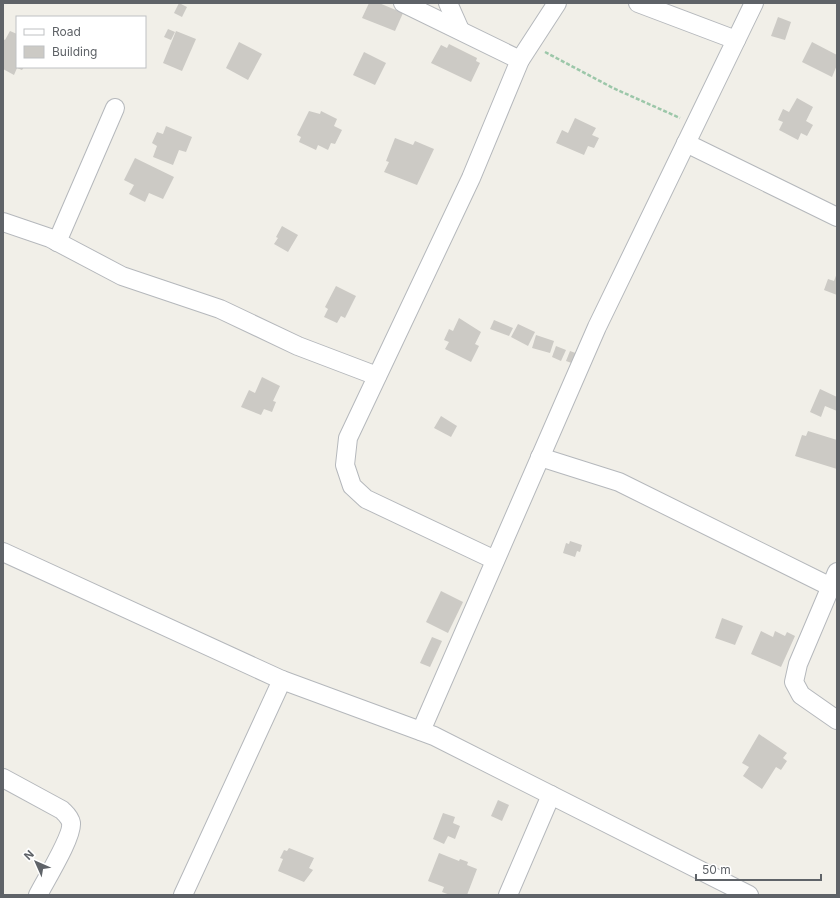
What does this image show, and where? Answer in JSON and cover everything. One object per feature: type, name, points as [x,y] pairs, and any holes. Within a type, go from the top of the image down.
[{"type":"street","points":[[448,3],[460,30]]},
{"type":"street","points":[[496,560],[366,499],[352,486],[345,465],[348,438],[471,178],[520,60],[557,3]]},
{"type":"street","points":[[638,3],[736,40]]},
{"type":"street","points":[[420,731],[597,327],[754,3]]},
{"type":"street","points":[[413,5],[520,60]]},
{"type":"street","points":[[57,242],[115,108]]},
{"type":"street","points":[[686,143],[837,217]]},
{"type":"street","points":[[3,222],[57,242],[122,276],[220,309],[298,346],[377,376]]},
{"type":"street","points":[[540,457],[619,482],[834,580],[798,664],[794,682],[801,695],[837,720]]},
{"type":"street","points":[[3,552],[282,680],[420,731],[749,895]]},
{"type":"street","points":[[183,895],[282,680]]},
{"type":"street","points":[[3,778],[62,810],[69,817],[71,824],[61,852],[38,895]]},
{"type":"street","points":[[508,895],[551,795]]},
{"type":"path","points":[[530,45],[613,88],[695,125]]},
{"type":"building","points":[[179,3],[187,7],[182,17],[174,13]]},
{"type":"building","points":[[369,3],[379,3],[403,13],[395,31],[362,18]]},
{"type":"building","points":[[778,17],[791,22],[785,40],[771,36]]},
{"type":"building","points":[[168,29],[175,32],[171,40],[164,37]]},
{"type":"building","points":[[10,31],[16,34],[17,68],[14,75],[3,69],[3,39],[5,40]]},
{"type":"building","points":[[176,31],[196,39],[182,71],[163,63]]},
{"type":"building","points":[[239,42],[262,54],[248,80],[226,68]]},
{"type":"building","points":[[812,42],[837,55],[837,65],[832,77],[802,62]]},
{"type":"building","points":[[449,44],[477,58],[476,61],[480,63],[471,82],[431,63],[441,45],[447,48]]},
{"type":"building","points":[[364,52],[386,63],[375,85],[353,75]]},
{"type":"building","points":[[797,98],[813,107],[806,121],[813,125],[807,136],[801,133],[798,140],[779,130],[783,122],[778,120],[783,109],[789,112]]},
{"type":"building","points":[[309,111],[320,114],[321,111],[337,119],[334,126],[342,130],[335,144],[331,143],[328,150],[318,145],[316,150],[299,142],[301,137],[297,135]]},
{"type":"building","points":[[575,118],[596,128],[592,135],[599,138],[594,148],[588,146],[584,155],[556,143],[562,130],[568,133]]},
{"type":"building","points":[[166,126],[192,137],[186,152],[179,150],[173,165],[153,157],[157,146],[152,143],[157,132],[163,134]]},
{"type":"building","points":[[395,138],[413,145],[415,141],[434,149],[417,185],[384,172],[389,162],[386,161]]},
{"type":"building","points":[[135,158],[174,177],[163,199],[149,193],[145,202],[129,194],[134,185],[124,180]]},
{"type":"building","points":[[282,226],[298,235],[288,252],[274,244],[278,238],[276,237]]},
{"type":"building","points":[[837,273],[837,295],[824,290],[828,279],[834,281]]},
{"type":"building","points":[[336,286],[356,296],[345,318],[341,316],[337,323],[324,317],[328,309],[325,307]]},
{"type":"building","points":[[459,318],[481,332],[475,344],[479,346],[471,362],[445,349],[449,342],[444,340],[449,329],[453,331]]},
{"type":"building","points":[[494,320],[513,328],[509,336],[490,329]]},
{"type":"building","points":[[518,324],[535,332],[528,346],[511,337]]},
{"type":"building","points":[[536,335],[554,341],[550,353],[532,348]]},
{"type":"building","points":[[556,346],[566,350],[561,361],[552,357]]},
{"type":"building","points":[[570,351],[581,355],[577,365],[566,361]]},
{"type":"building","points":[[262,377],[280,386],[273,401],[276,402],[272,412],[264,409],[261,415],[241,407],[249,390],[255,393]]},
{"type":"building","points":[[820,389],[837,397],[837,411],[825,406],[821,417],[810,412]]},
{"type":"building","points":[[441,416],[457,426],[451,437],[434,428]]},
{"type":"building","points":[[808,431],[837,440],[837,469],[795,456],[802,435],[806,436]]},
{"type":"building","points":[[570,541],[582,545],[580,552],[577,551],[575,557],[563,553],[566,543],[569,544]]},
{"type":"building","points":[[441,591],[463,602],[448,633],[426,622]]},
{"type":"building","points":[[722,618],[743,626],[735,645],[715,638]]},
{"type":"building","points":[[761,631],[773,637],[775,631],[785,636],[787,632],[795,636],[781,667],[751,654]]},
{"type":"building","points":[[432,637],[442,641],[430,667],[420,663]]},
{"type":"building","points":[[759,734],[787,753],[783,758],[787,761],[781,770],[776,767],[762,789],[743,776],[749,767],[742,763]]},
{"type":"building","points":[[498,800],[509,805],[502,821],[491,816]]},
{"type":"building","points":[[443,813],[455,817],[453,823],[460,826],[455,839],[448,836],[444,844],[433,839]]},
{"type":"building","points":[[289,848],[314,858],[309,868],[313,870],[304,882],[278,871],[283,859],[280,858],[284,850],[287,851]]},
{"type":"building","points":[[439,853],[459,861],[460,859],[468,862],[467,865],[477,869],[467,895],[450,895],[442,892],[444,887],[428,881]]}]
